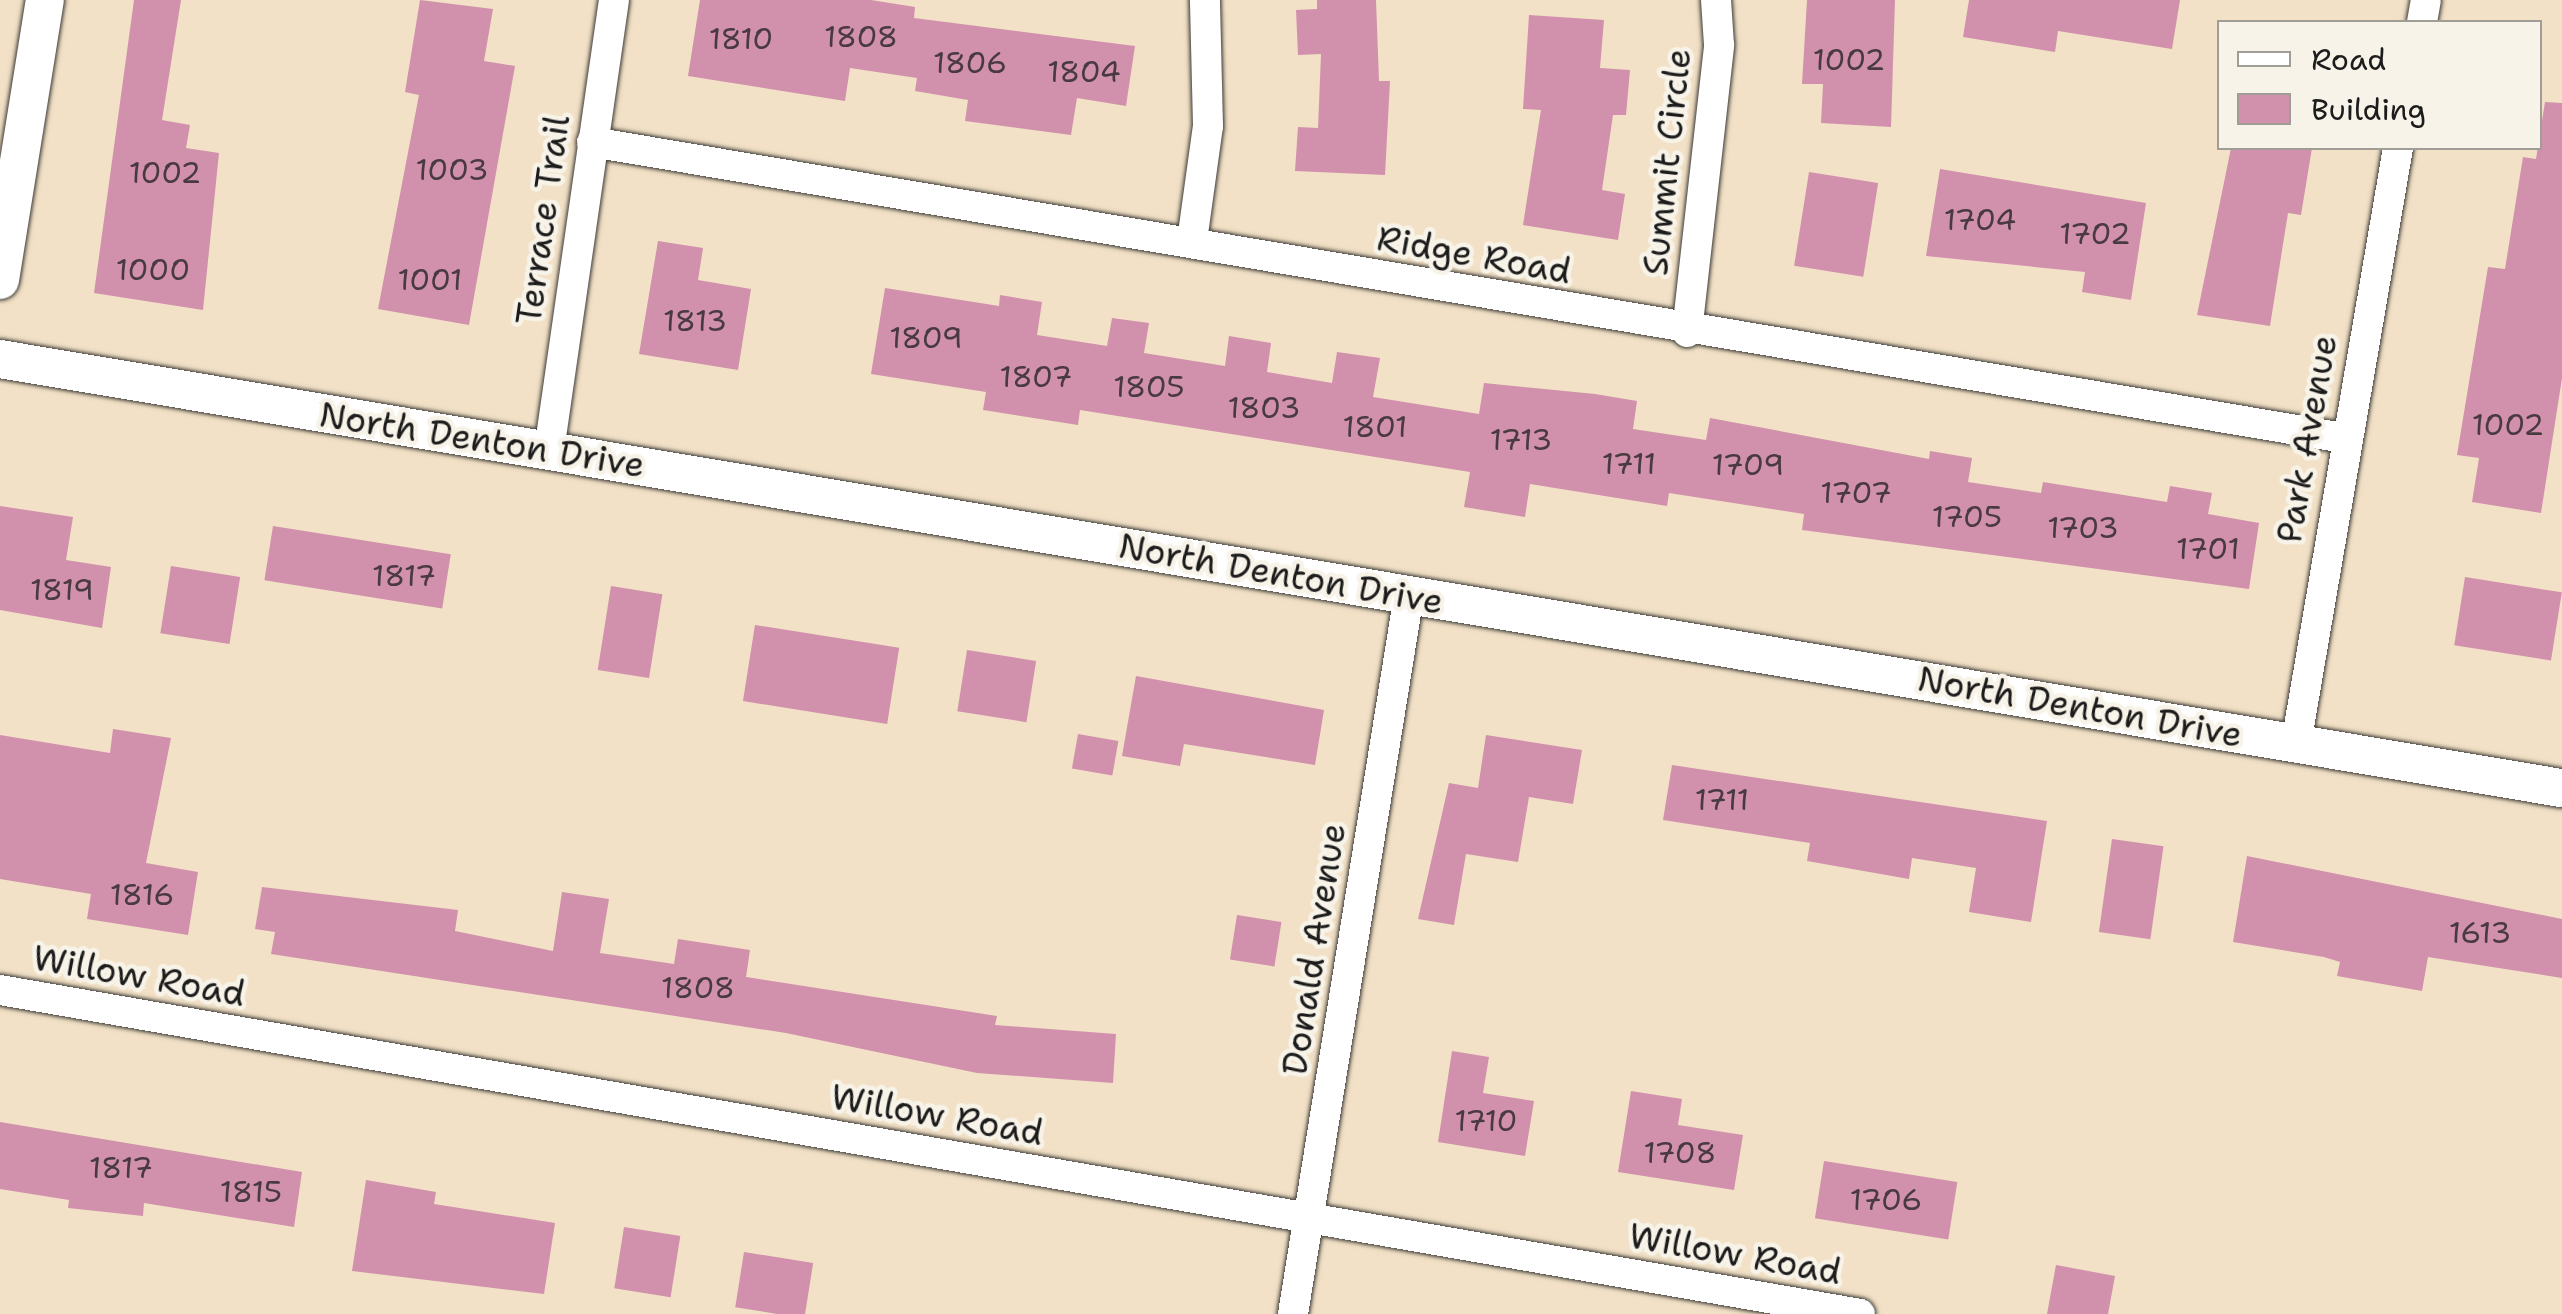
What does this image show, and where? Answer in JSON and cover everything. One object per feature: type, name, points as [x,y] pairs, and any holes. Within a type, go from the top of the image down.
[{"type":"street","points":[[0,280],[45,0]]},
{"type":"street","name":"Terrace Trail","points":[[549,451],[614,0]]},
{"type":"street","points":[[1192,241],[1208,126],[1204,0]]},
{"type":"street","name":"Summit Circle","points":[[1687,332],[1719,45],[1716,0]]},
{"type":"street","name":"Ridge Road","points":[[592,142],[1192,241],[1687,332],[2343,438]]},
{"type":"street","name":"Park Avenue","points":[[2296,744],[2343,438],[2398,150]]},
{"type":"street","name":"North Denton Drive","points":[[0,359],[2562,788]]},
{"type":"street","name":"Donald Avenue","points":[[1293,1314],[1409,595]]},
{"type":"street","name":"Willow Road","points":[[0,990],[1860,1314]]},
{"type":"building","points":[[134,0],[181,0],[162,120],[190,125],[186,148],[219,153],[203,310],[94,293]]},
{"type":"building","points":[[420,0],[493,9],[484,61],[515,66],[469,325],[378,309],[419,95],[405,92]]},
{"type":"building","points":[[700,0],[871,0],[915,7],[914,18],[1135,46],[1126,106],[1077,98],[1071,135],[965,121],[968,100],[915,91],[917,78],[850,68],[845,101],[688,76]]},
{"type":"building","points":[[1317,0],[1376,0],[1379,81],[1390,81],[1385,175],[1295,171],[1298,127],[1318,128],[1321,54],[1298,55],[1296,10],[1317,9]]},
{"type":"building","points":[[1807,0],[1895,0],[1891,127],[1821,123],[1823,84],[1802,84]]},
{"type":"building","points":[[1969,0],[2180,0],[2172,49],[2058,31],[2055,52],[1963,37]]},
{"type":"building","points":[[1529,15],[1604,20],[1600,68],[1630,70],[1626,115],[1613,115],[1602,190],[1625,194],[1618,240],[1523,225],[1541,110],[1523,109]]},
{"type":"building","points":[[2545,102],[2562,103],[2562,378],[2541,513],[2472,502],[2479,458],[2457,455],[2488,267],[2505,269],[2523,157],[2536,159],[2537,150],[2542,150]]},
{"type":"building","points":[[2231,150],[2312,150],[2301,215],[2288,213],[2270,326],[2197,315]]},
{"type":"building","points":[[1940,169],[2146,203],[2131,300],[2082,292],[2085,272],[1926,256]]},
{"type":"building","points":[[1809,172],[1878,183],[1863,277],[1794,266]]},
{"type":"building","points":[[658,241],[703,248],[698,280],[751,289],[738,370],[639,354]]},
{"type":"building","points":[[885,288],[999,306],[1000,295],[1042,302],[1037,335],[1107,346],[1112,318],[1149,323],[1144,353],[1225,366],[1229,336],[1271,343],[1267,372],[1332,383],[1337,352],[1380,358],[1373,397],[1479,414],[1484,383],[1595,394],[1637,401],[1633,429],[1706,440],[1710,418],[1929,459],[1930,451],[1972,458],[1968,482],[2041,493],[2043,482],[2167,502],[2170,486],[2212,493],[2208,514],[2259,523],[2249,589],[1802,530],[1804,514],[1669,493],[1667,506],[1530,484],[1525,517],[1464,507],[1470,472],[1080,410],[1078,425],[983,410],[986,392],[871,374]]},
{"type":"building","points":[[0,506],[73,517],[66,560],[111,567],[102,628],[0,610]]},
{"type":"building","points":[[273,526],[451,554],[442,608],[264,580]]},
{"type":"building","points":[[171,566],[240,577],[230,644],[160,633]]},
{"type":"building","points":[[2465,577],[2562,592],[2551,660],[2454,645]]},
{"type":"building","points":[[611,586],[662,594],[649,678],[598,670]]},
{"type":"building","points":[[755,625],[899,648],[887,724],[743,701]]},
{"type":"building","points":[[967,650],[1036,661],[1026,722],[957,711]]},
{"type":"building","points":[[1136,676],[1324,710],[1315,765],[1184,744],[1180,766],[1122,756]]},
{"type":"building","points":[[113,729],[171,738],[146,863],[198,872],[188,935],[87,919],[91,894],[0,879],[0,735],[110,753]]},
{"type":"building","points":[[1078,734],[1118,741],[1112,776],[1072,768]]},
{"type":"building","points":[[1486,735],[1582,750],[1573,804],[1529,797],[1518,862],[1466,854],[1454,925],[1418,919],[1449,783],[1478,788]]},
{"type":"building","points":[[1672,765],[2047,821],[2031,922],[1969,912],[1976,868],[1912,858],[1909,879],[1807,861],[1810,843],[1663,820]]},
{"type":"building","points":[[2112,839],[2163,846],[2150,939],[2099,932]]},
{"type":"building","points":[[2247,856],[2562,919],[2562,978],[2428,957],[2422,991],[2337,976],[2340,962],[2324,957],[2233,942]]},
{"type":"building","points":[[262,887],[458,910],[455,931],[553,951],[562,892],[609,899],[600,953],[674,964],[678,939],[750,950],[746,977],[997,1016],[995,1025],[1116,1034],[1113,1083],[977,1073],[786,1033],[271,954],[275,932],[255,929]]},
{"type":"building","points":[[1237,915],[1281,922],[1274,966],[1230,959]]},
{"type":"building","points":[[1452,1051],[1489,1057],[1483,1093],[1534,1101],[1525,1156],[1438,1142]]},
{"type":"building","points":[[1631,1091],[1682,1099],[1678,1125],[1743,1135],[1734,1190],[1618,1172]]},
{"type":"building","points":[[0,1122],[302,1172],[294,1227],[144,1203],[143,1216],[68,1208],[69,1200],[0,1189]]},
{"type":"building","points":[[1824,1161],[1957,1182],[1948,1239],[1815,1218]]},
{"type":"building","points":[[366,1180],[436,1192],[434,1204],[555,1223],[544,1294],[352,1271]]},
{"type":"building","points":[[624,1227],[680,1236],[671,1297],[614,1288]]},
{"type":"building","points":[[744,1252],[813,1263],[805,1314],[735,1307]]},
{"type":"building","points":[[2056,1265],[2115,1276],[2108,1314],[2047,1314]]}]
